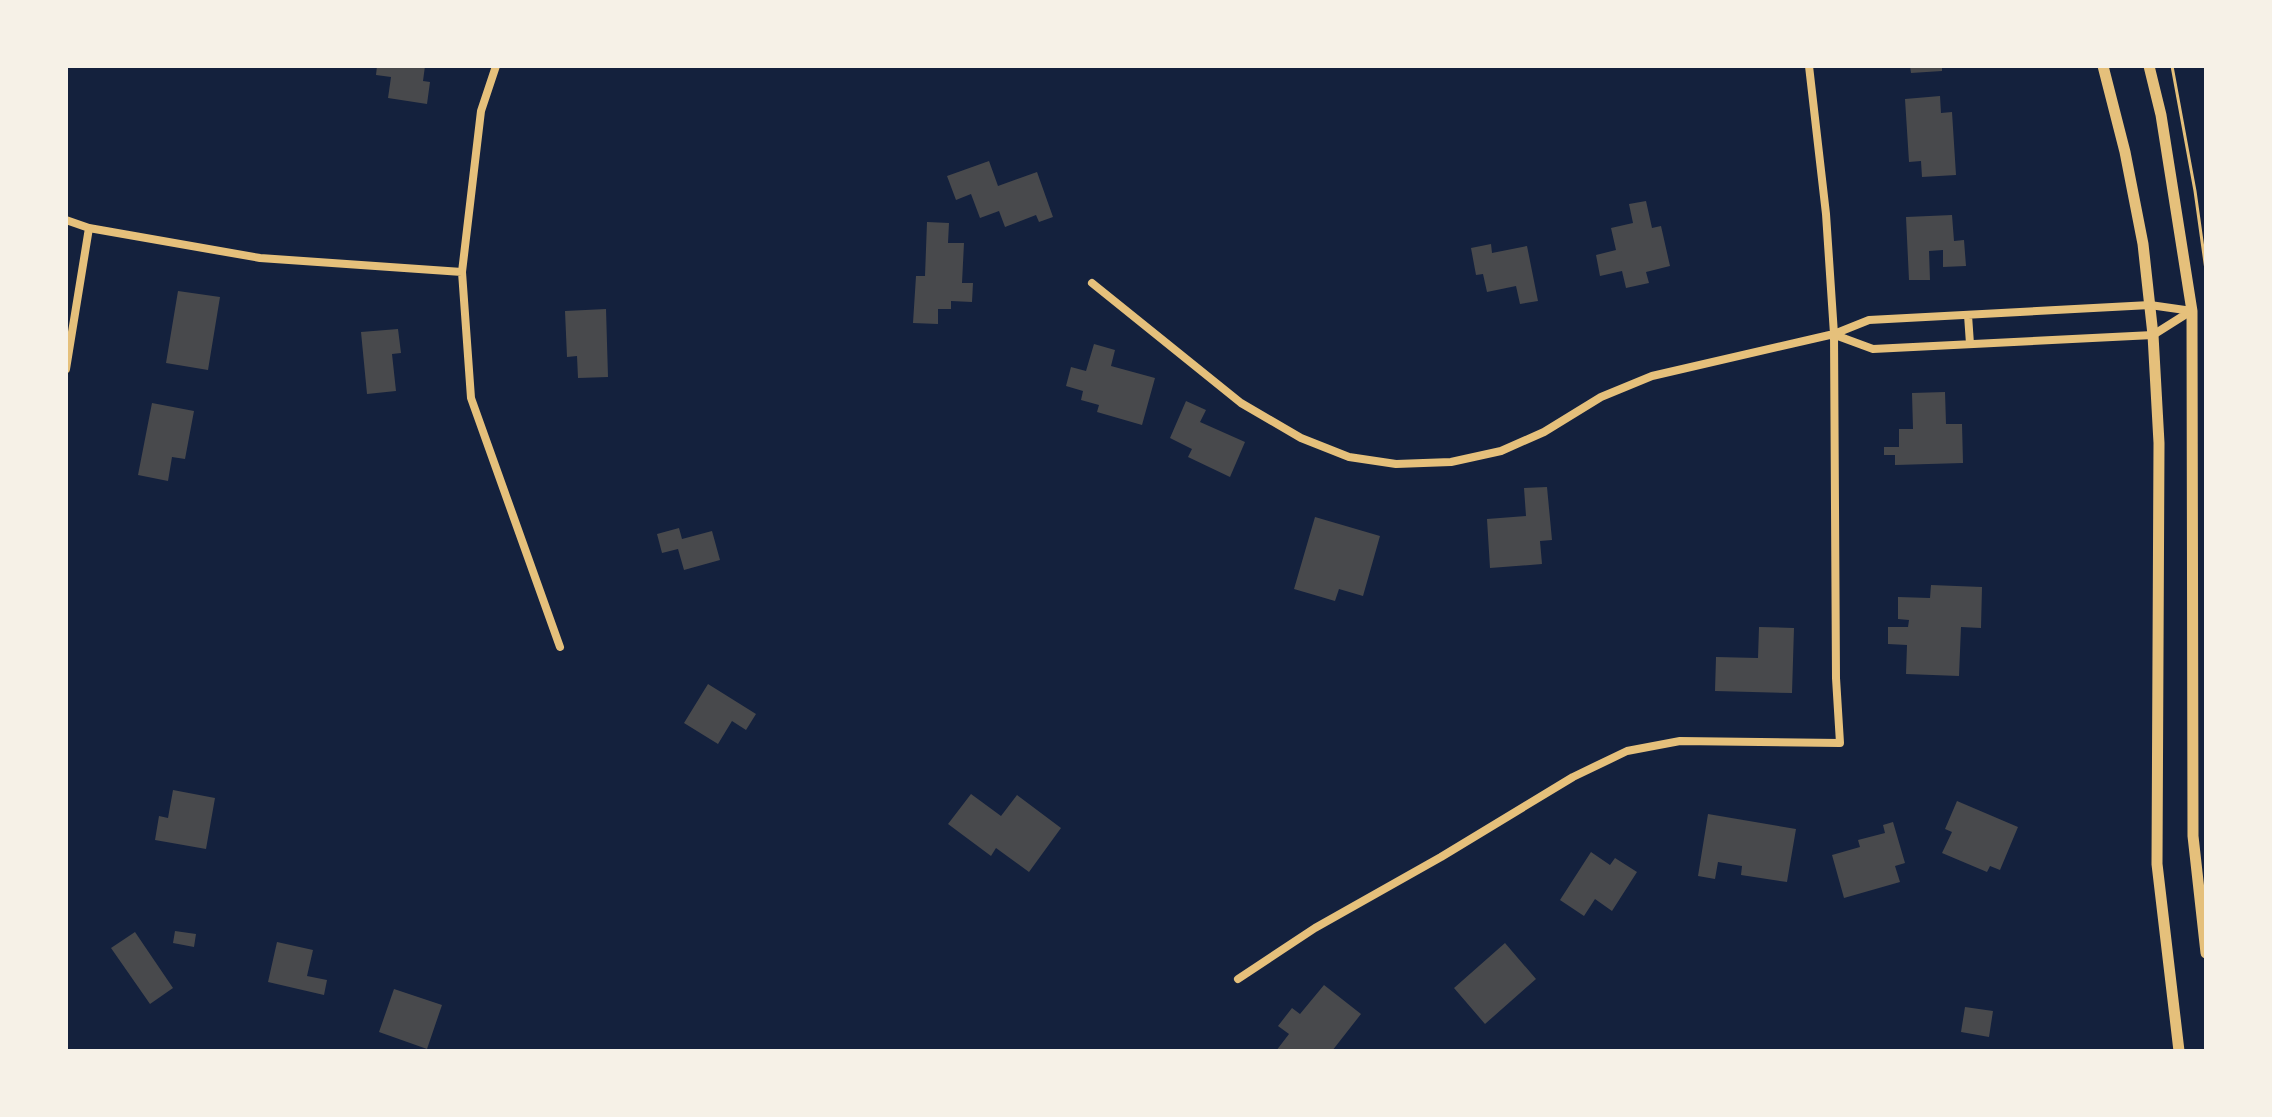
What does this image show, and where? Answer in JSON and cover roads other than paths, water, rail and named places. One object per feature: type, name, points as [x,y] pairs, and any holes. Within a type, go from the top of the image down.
[{"type":"main road","points":[[2103,66],[2125,152],[2140,229],[2153,335],[2159,443],[2157,864],[2179,1051]]},
{"type":"main road","points":[[2149,66],[2161,115],[2192,311],[2193,836],[2206,953]]},
{"type":"street","points":[[496,66],[481,111],[462,272],[471,398],[560,647]]},
{"type":"street","points":[[1238,979],[1315,928],[1573,777],[1627,751],[1680,741],[1840,743],[1836,678],[1834,334],[1826,214],[1809,66]]},
{"type":"street","points":[[66,220],[89,228],[260,258],[462,272]]},
{"type":"street","points":[[66,369],[89,228]]},
{"type":"street","points":[[1092,283],[1241,403],[1301,438],[1349,457],[1396,464],[1451,462],[1501,451],[1544,432],[1601,397],[1652,376],[1834,334],[1869,320],[2150,305],[2192,311]]},
{"type":"street","points":[[1834,334],[1873,349],[2153,335],[2192,311]]},
{"type":"street","points":[[1968,315],[1970,344]]}]
